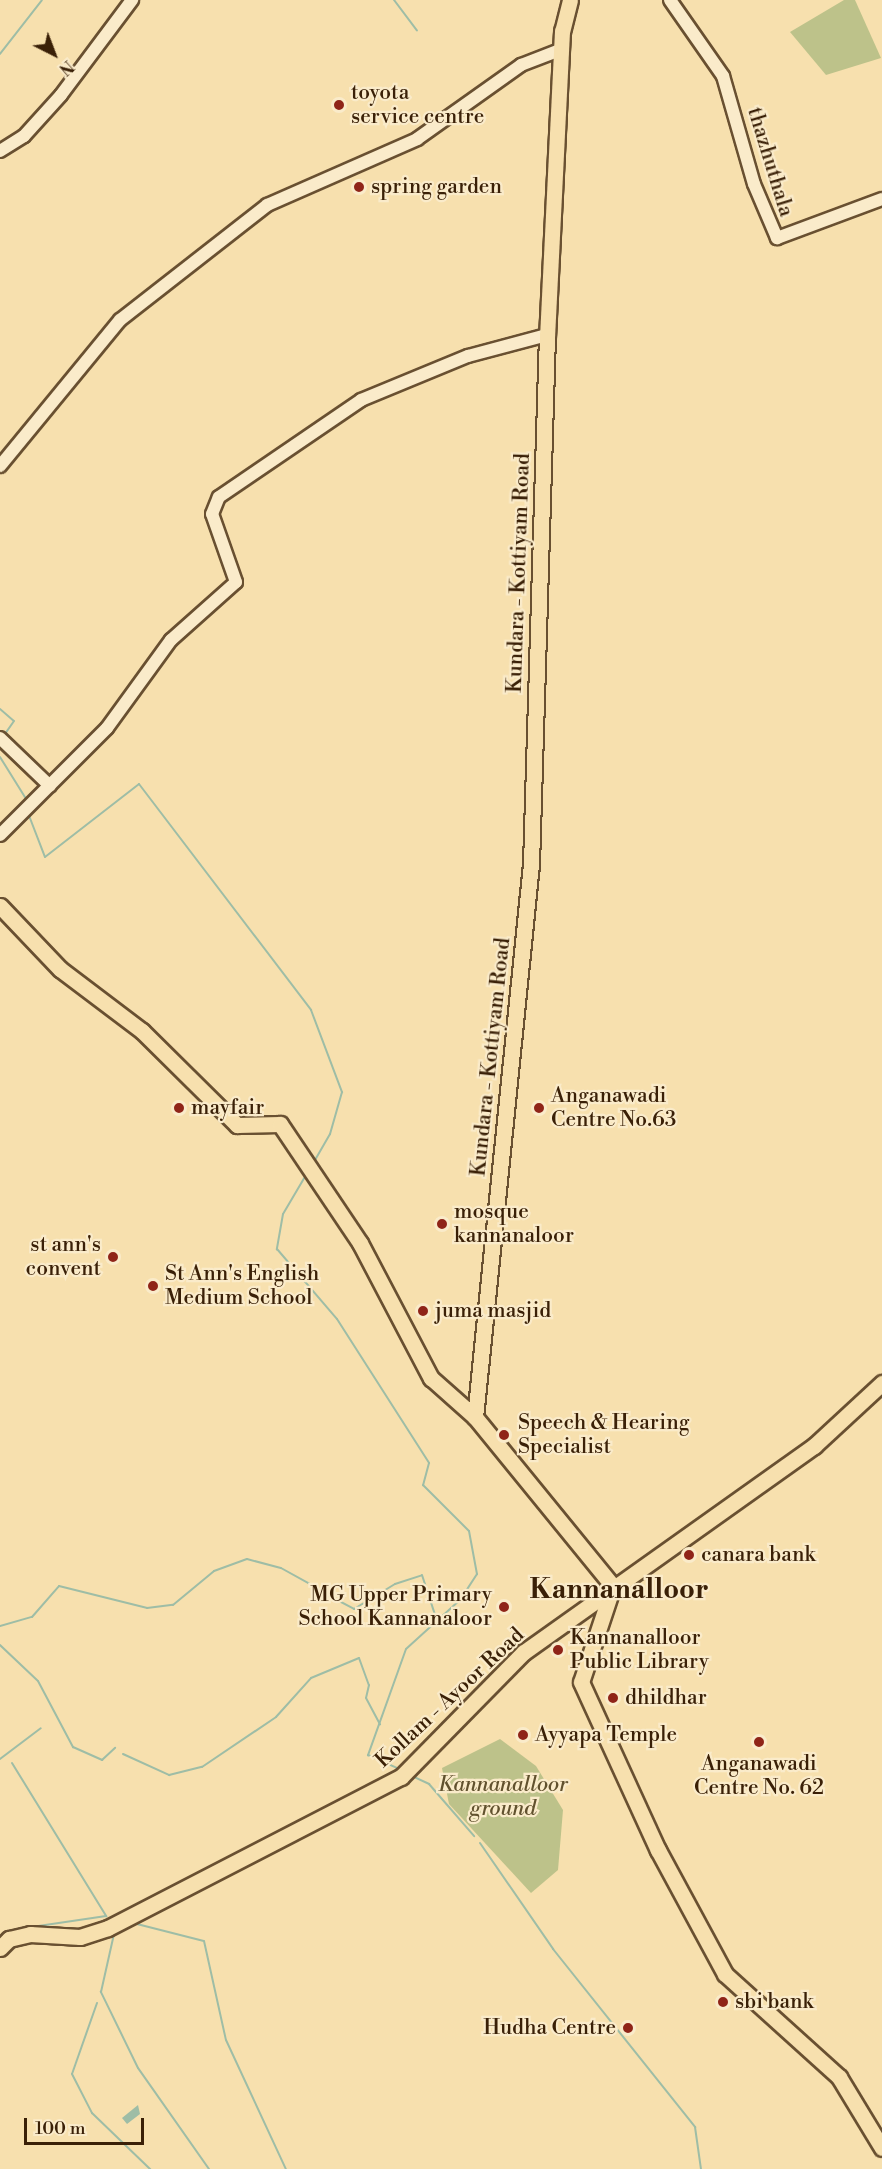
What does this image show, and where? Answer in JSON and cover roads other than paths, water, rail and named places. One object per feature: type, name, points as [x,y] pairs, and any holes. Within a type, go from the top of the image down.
[{"type":"main road","name":"Kundara - Kottiyam Road","points":[[475,1417],[531,864],[543,335],[557,51],[570,0]]},
{"type":"main road","points":[[0,906],[60,969],[141,1031],[237,1125],[280,1124],[304,1166],[360,1243],[431,1378],[475,1417],[613,1586],[581,1682],[658,1850],[725,1974],[839,2077],[882,2148]]},
{"type":"main road","name":"Kollam - Ayoor Road","points":[[0,1948],[9,1939],[30,1934],[80,1937],[108,1928],[308,1823],[370,1797],[401,1778],[525,1653],[613,1586],[814,1446],[882,1383]]},
{"type":"street","points":[[0,151],[24,136],[61,95],[132,0]]},
{"type":"street","name":"thazhuthala","points":[[670,0],[723,76],[773,235],[784,238],[882,199]]},
{"type":"street","points":[[0,466],[120,320],[258,212],[417,139],[521,65],[557,51]]},
{"type":"street","points":[[0,835],[21,818],[107,728],[171,640],[236,582],[212,514],[219,497],[361,400],[468,356],[543,335]]},
{"type":"street","points":[[3,741],[50,786]]},
{"type":"waterway","points":[[0,54],[42,0]]},
{"type":"waterway","points":[[394,0],[417,30]]},
{"type":"waterway","points":[[0,709],[14,721],[3,737]]},
{"type":"waterway","points":[[0,757],[28,802]]},
{"type":"waterway","points":[[28,813],[45,857],[139,784],[311,1010],[342,1092],[330,1134],[313,1163]]},
{"type":"waterway","points":[[306,1175],[283,1214],[277,1249],[337,1319],[429,1463],[423,1485],[469,1531],[477,1574],[461,1599],[406,1649],[368,1755],[399,1769]]},
{"type":"waterway","points":[[0,1626],[32,1617],[59,1586],[147,1608],[173,1605],[214,1571],[247,1559],[281,1568],[313,1586]]},
{"type":"waterway","points":[[324,1593],[354,1609],[395,1584],[422,1575],[437,1621]]},
{"type":"waterway","points":[[0,1645],[38,1681],[73,1747],[102,1760],[115,1748]]},
{"type":"waterway","points":[[123,1754],[169,1775],[202,1767],[276,1717],[311,1678],[359,1658],[369,1685],[366,1698],[380,1724]]},
{"type":"waterway","points":[[0,1759],[41,1728]]},
{"type":"waterway","points":[[12,1763],[106,1916],[25,1928]]},
{"type":"waterway","points":[[412,1776],[429,1784],[474,1836]]},
{"type":"waterway","points":[[480,1843],[553,1949],[695,2127],[701,2169]]},
{"type":"waterway","points":[[209,2169],[138,2068],[101,1992],[114,1934],[133,1923],[204,1941],[226,2040],[286,2169]]},
{"type":"waterway","points":[[97,2003],[72,2074],[92,2113],[150,2169]]},
{"type":"place","name":"toyota service centre","points":[[339,105]]},
{"type":"place","name":"spring garden","points":[[359,187]]},
{"type":"place","name":"mayfair","points":[[179,1108]]},
{"type":"place","name":"Anganawadi Centre No.63","points":[[539,1108]]},
{"type":"place","name":"mosque kannanaloor","points":[[442,1224]]},
{"type":"place","name":"st ann's convent","points":[[113,1257]]},
{"type":"place","name":"St Ann's English Medium School","points":[[153,1286]]},
{"type":"place","name":"juma masjid","points":[[423,1311]]},
{"type":"place","name":"Speech & Hearing Specialist","points":[[504,1435]]},
{"type":"place","name":"canara bank","points":[[689,1555]]},
{"type":"place","name":"MG Upper Primary School Kannanaloor","points":[[504,1607]]},
{"type":"place","name":"Kannanalloor Public Library","points":[[558,1650]]},
{"type":"place","name":"dhildhar","points":[[613,1698]]},
{"type":"place","name":"Ayyapa Temple","points":[[523,1735]]},
{"type":"place","name":"Anganawadi Centre No. 62","points":[[759,1742]]},
{"type":"place","name":"sbi bank","points":[[723,2002]]},
{"type":"place","name":"Hudha Centre","points":[[628,2028]]},
{"type":"district","name":"Kannanalloor","points":[[619,1591]]},
{"type":"park label","name":"Kannanalloor ground","points":[[503,1797]]}]
